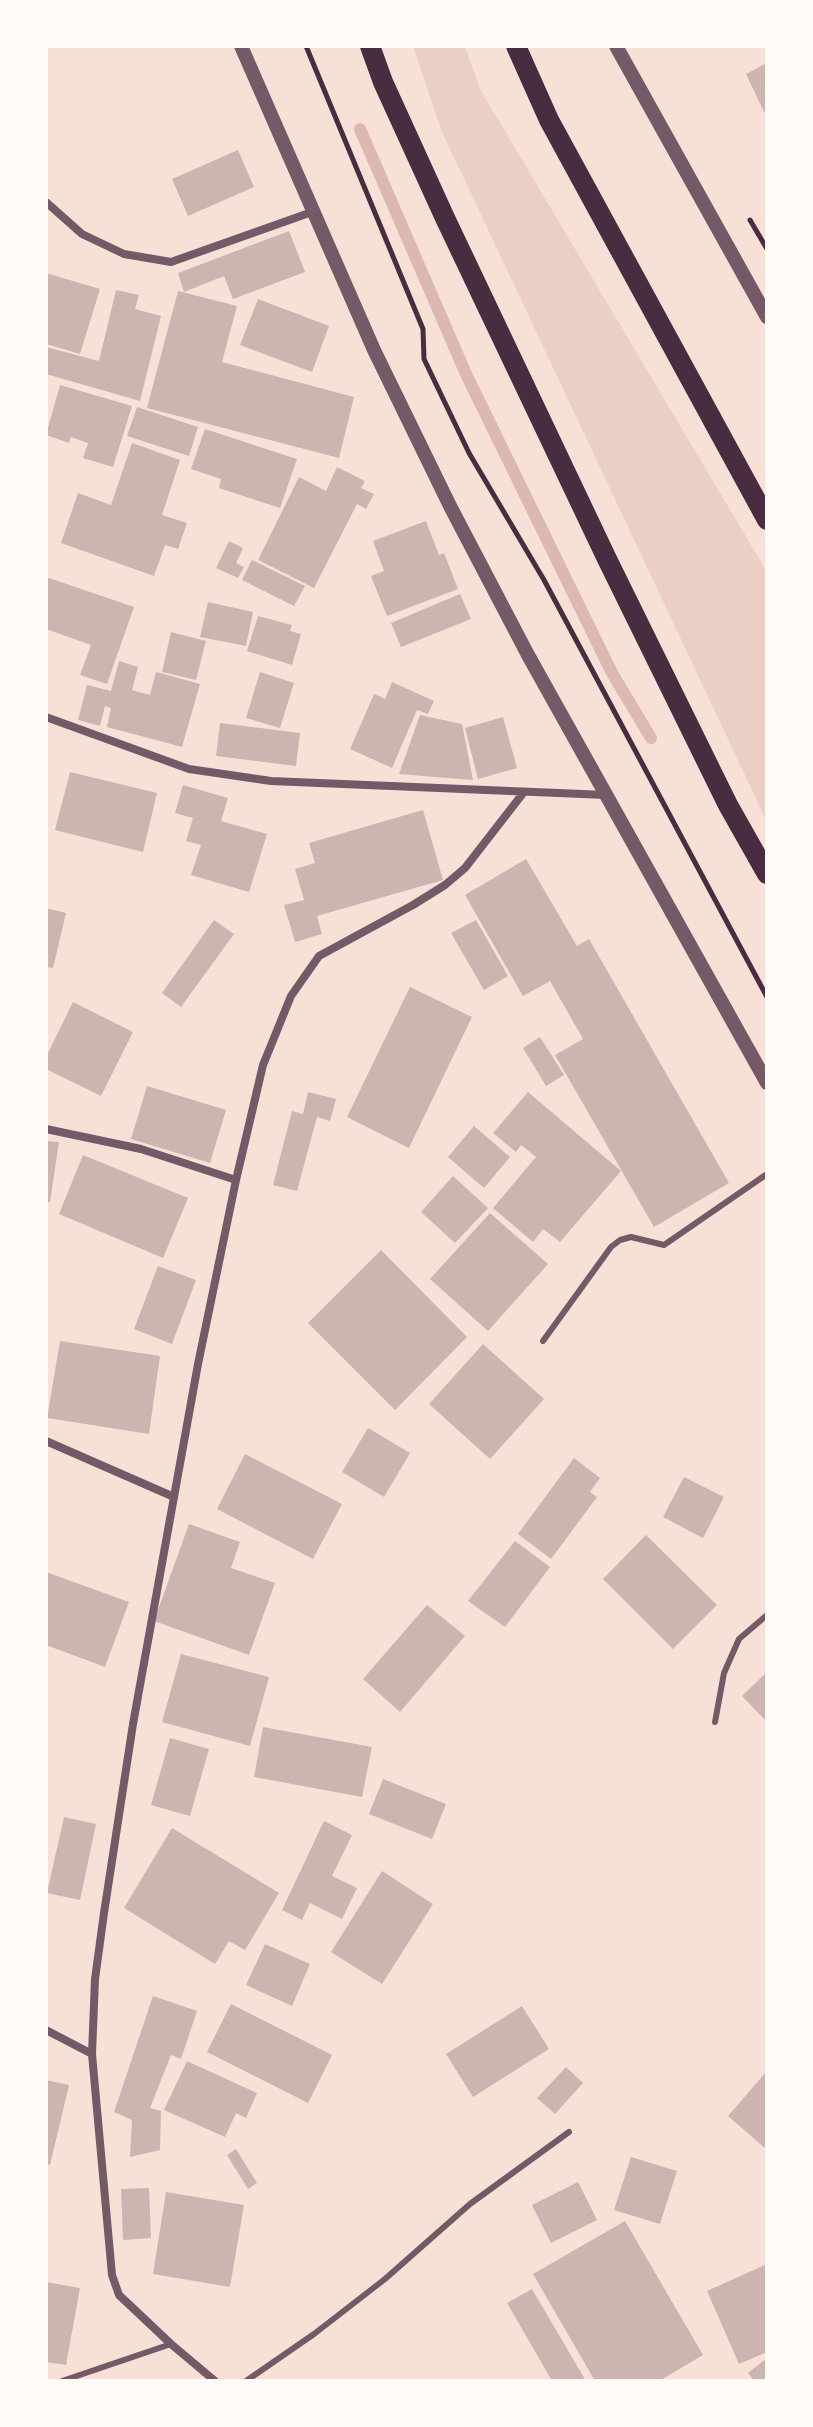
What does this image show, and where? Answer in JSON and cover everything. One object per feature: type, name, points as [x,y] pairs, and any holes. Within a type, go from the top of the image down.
[{"type":"main road","points":[[370,46],[383,82],[445,218],[614,573],[728,805],[767,874]]},
{"type":"main road","points":[[516,46],[549,120],[767,520]]},
{"type":"street","points":[[241,46],[374,350],[450,506],[528,655],[767,1083]]},
{"type":"street","points":[[616,46],[767,317]]},
{"type":"street","points":[[46,202],[82,234],[124,254],[171,262],[312,212]]},
{"type":"street","points":[[46,717],[189,769],[271,781],[607,796]]},
{"type":"street","points":[[215,2381],[119,2295],[112,2275],[92,2054],[95,1979],[104,1913],[133,1724],[174,1497],[236,1180],[263,1065],[291,996],[319,956],[413,905],[465,868],[524,792]]},
{"type":"street","points":[[46,1129],[141,1149],[236,1180]]},
{"type":"street","points":[[46,1441],[174,1497]]},
{"type":"street","points":[[46,2030],[92,2054]]},
{"type":"lane","points":[[543,1341],[611,1247],[620,1240],[631,1237],[664,1245],[767,1174]]},
{"type":"lane","points":[[715,1722],[724,1673],[739,1639],[767,1615]]},
{"type":"lane","points":[[246,2381],[349,2307],[470,2204],[569,2132]]},
{"type":"lane","points":[[62,2381],[171,2344]]},
{"type":"path","points":[[306,46],[423,329],[424,359],[469,453],[544,580],[767,997]]},
{"type":"shaded area","points":[[413,46],[465,46],[480,89],[767,572],[767,822],[442,132]]},
{"type":"building","points":[[767,63],[767,118],[746,74]]},
{"type":"building","points":[[238,150],[254,187],[188,216],[172,179]]},
{"type":"building","points":[[289,231],[305,272],[233,299],[224,276],[184,292],[178,273]]},
{"type":"building","points":[[46,273],[100,289],[80,354],[46,344]]},
{"type":"building","points":[[116,290],[139,295],[135,309],[161,316],[140,401],[46,374],[46,347],[99,361]]},
{"type":"building","points":[[178,291],[237,306],[222,362],[354,397],[339,458],[147,408]]},
{"type":"building","points":[[258,299],[329,326],[312,372],[240,345]]},
{"type":"building","points":[[60,385],[132,406],[113,467],[83,458],[88,443],[71,437],[69,443],[46,435]]},
{"type":"building","points":[[137,407],[198,427],[189,456],[127,436]]},
{"type":"building","points":[[205,429],[297,459],[280,508],[219,488],[221,479],[191,469]]},
{"type":"building","points":[[132,443],[180,460],[162,515],[187,523],[178,549],[165,545],[154,576],[61,543],[78,493],[111,505]]},
{"type":"building","points":[[337,467],[365,481],[361,488],[374,494],[366,509],[357,504],[314,588],[258,560],[299,477],[326,491]]},
{"type":"building","points":[[426,521],[439,555],[444,553],[458,589],[387,616],[371,576],[384,571],[373,541]]},
{"type":"building","points":[[229,541],[243,548],[236,563],[244,567],[238,578],[216,568]]},
{"type":"building","points":[[252,560],[305,586],[294,606],[242,580]]},
{"type":"building","points":[[46,577],[134,607],[107,684],[80,675],[91,645],[46,629]]},
{"type":"building","points":[[460,594],[471,619],[401,647],[391,623]]},
{"type":"building","points":[[208,602],[253,612],[246,646],[200,637]]},
{"type":"building","points":[[258,616],[292,625],[290,631],[301,634],[292,665],[247,651]]},
{"type":"building","points":[[171,632],[206,641],[196,680],[162,672]]},
{"type":"building","points":[[119,661],[138,667],[132,690],[150,695],[156,672],[200,684],[182,747],[107,727],[111,708],[105,706],[100,726],[78,720],[87,685],[111,691]]},
{"type":"building","points":[[260,672],[294,683],[280,728],[246,718]]},
{"type":"building","points":[[392,682],[434,701],[428,714],[417,710],[392,768],[350,749],[374,694],[385,699]]},
{"type":"building","points":[[420,715],[462,724],[473,780],[399,774]]},
{"type":"building","points":[[503,717],[517,768],[478,779],[465,728]]},
{"type":"building","points":[[220,723],[300,733],[296,766],[216,756]]},
{"type":"building","points":[[70,772],[157,793],[143,852],[55,830]]},
{"type":"building","points":[[183,785],[228,798],[221,821],[267,834],[249,892],[191,875],[201,845],[186,841],[193,818],[175,813]]},
{"type":"building","points":[[423,810],[443,880],[317,916],[322,934],[295,942],[284,905],[304,900],[295,869],[315,863],[309,843]]},
{"type":"building","points":[[526,859],[577,946],[589,939],[729,1183],[654,1227],[555,1055],[583,1039],[550,981],[523,996],[465,895]]},
{"type":"building","points":[[46,908],[66,913],[53,968],[46,967]]},
{"type":"building","points":[[214,920],[234,934],[181,1007],[162,993]]},
{"type":"building","points":[[476,920],[508,976],[484,990],[451,933]]},
{"type":"building","points":[[410,987],[472,1017],[409,1148],[347,1117]]},
{"type":"building","points":[[73,1002],[133,1032],[101,1096],[46,1069],[46,1057]]},
{"type":"building","points":[[540,1037],[564,1075],[546,1086],[523,1048]]},
{"type":"building","points":[[147,1086],[226,1110],[210,1163],[131,1139]]},
{"type":"building","points":[[308,1092],[336,1099],[330,1121],[317,1117],[297,1191],[273,1185],[292,1111],[303,1114]]},
{"type":"building","points":[[528,1092],[621,1171],[560,1242],[543,1229],[533,1242],[493,1208],[536,1157],[521,1145],[516,1152],[493,1133]]},
{"type":"building","points":[[474,1126],[510,1157],[484,1188],[448,1157]]},
{"type":"building","points":[[46,1141],[59,1142],[50,1202],[46,1202]]},
{"type":"building","points":[[83,1155],[188,1198],[163,1258],[59,1214]]},
{"type":"building","points":[[453,1176],[488,1208],[455,1243],[421,1212]]},
{"type":"building","points":[[490,1213],[548,1264],[488,1331],[430,1279]]},
{"type":"building","points":[[381,1250],[467,1337],[395,1410],[308,1323]]},
{"type":"building","points":[[158,1266],[196,1280],[172,1344],[134,1329]]},
{"type":"building","points":[[60,1341],[160,1356],[149,1434],[47,1418]]},
{"type":"building","points":[[483,1344],[544,1399],[490,1459],[429,1404]]},
{"type":"building","points":[[368,1428],[410,1453],[384,1497],[342,1472]]},
{"type":"building","points":[[245,1454],[342,1504],[313,1559],[217,1509]]},
{"type":"building","points":[[574,1458],[600,1478],[590,1492],[597,1497],[551,1559],[518,1534]]},
{"type":"building","points":[[684,1477],[724,1497],[703,1538],[663,1517]]},
{"type":"building","points":[[189,1524],[240,1542],[231,1568],[275,1583],[249,1655],[154,1621]]},
{"type":"building","points":[[646,1535],[717,1605],[673,1649],[603,1579]]},
{"type":"building","points":[[515,1541],[550,1567],[505,1627],[468,1601]]},
{"type":"building","points":[[46,1572],[129,1602],[105,1667],[46,1645]]},
{"type":"building","points":[[427,1605],[465,1636],[400,1712],[363,1679]]},
{"type":"building","points":[[181,1654],[269,1677],[250,1746],[162,1722]]},
{"type":"building","points":[[767,1672],[767,1722],[742,1696]]},
{"type":"building","points":[[263,1727],[372,1747],[362,1797],[254,1777]]},
{"type":"building","points":[[170,1738],[209,1749],[190,1816],[151,1805]]},
{"type":"building","points":[[383,1779],[446,1804],[432,1839],[369,1814]]},
{"type":"building","points":[[64,1817],[96,1824],[80,1900],[47,1893]]},
{"type":"building","points":[[324,1821],[352,1835],[332,1876],[357,1888],[342,1919],[310,1903],[302,1920],[282,1910]]},
{"type":"building","points":[[172,1828],[279,1893],[245,1950],[229,1941],[215,1964],[124,1908]]},
{"type":"building","points":[[382,1871],[433,1904],[382,1984],[331,1952]]},
{"type":"building","points":[[265,1944],[310,1964],[292,2006],[246,1985]]},
{"type":"building","points":[[153,1996],[197,2011],[181,2059],[171,2055],[150,2108],[161,2111],[160,2150],[130,2157],[132,2120],[114,2112]]},
{"type":"building","points":[[231,2004],[332,2055],[308,2103],[207,2052]]},
{"type":"building","points":[[522,2006],[549,2049],[473,2097],[446,2054]]},
{"type":"building","points":[[187,2061],[257,2093],[246,2118],[236,2113],[225,2137],[164,2110]]},
{"type":"building","points":[[566,2067],[583,2083],[555,2114],[537,2098]]},
{"type":"building","points":[[767,2071],[767,2150],[728,2116]]},
{"type":"building","points":[[46,2080],[69,2085],[50,2165],[46,2164]]},
{"type":"building","points":[[236,2149],[257,2183],[248,2189],[227,2155]]},
{"type":"building","points":[[631,2157],[677,2171],[660,2224],[614,2210]]},
{"type":"building","points":[[578,2182],[597,2220],[551,2243],[532,2205]]},
{"type":"building","points":[[149,2188],[151,2238],[123,2240],[121,2189]]},
{"type":"building","points":[[166,2192],[244,2205],[230,2287],[153,2274]]},
{"type":"building","points":[[625,2221],[703,2355],[659,2381],[595,2381],[533,2274]]},
{"type":"building","points":[[767,2264],[767,2352],[739,2364],[707,2291]]},
{"type":"building","points":[[46,2282],[80,2288],[66,2365],[46,2362]]},
{"type":"building","points":[[532,2289],[586,2381],[547,2381],[551,2379],[507,2303]]},
{"type":"building","points":[[767,2358],[767,2381],[754,2381],[748,2373]]},
{"type":"waterway","points":[[360,129],[466,374],[612,673],[651,738]]}]
